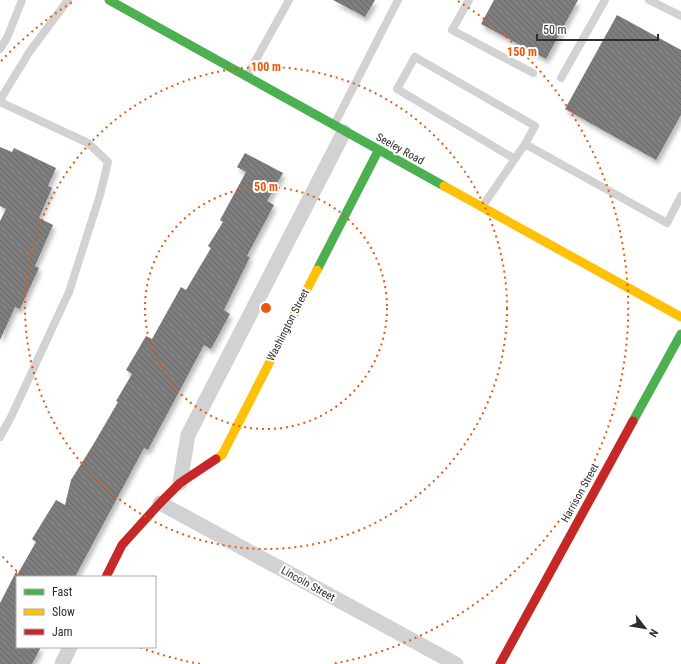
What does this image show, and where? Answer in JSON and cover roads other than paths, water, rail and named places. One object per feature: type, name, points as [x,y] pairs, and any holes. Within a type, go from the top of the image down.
[{"type":"street","name":"Seeley Road","points":[[109,0],[681,317]]},
{"type":"street","points":[[180,484],[188,435],[339,128]]},
{"type":"street","name":"Washington Street","points":[[106,576],[122,545],[160,503],[180,484],[222,455],[378,150]]},
{"type":"street","name":"Harrison Street","points":[[500,664],[681,334]]},
{"type":"street","name":"Lincoln Street","points":[[160,503],[456,664]]},
{"type":"street","points":[[62,664],[70,648]]},
{"type":"lane","points":[[0,49],[7,38],[22,0]]},
{"type":"lane","points":[[0,437],[11,417],[69,292],[100,195],[108,162],[88,143],[0,101],[30,51],[68,0]]},
{"type":"lane","points":[[246,77],[289,0]]},
{"type":"lane","points":[[339,128],[398,0]]},
{"type":"lane","points":[[469,0],[452,30],[533,73]]},
{"type":"lane","points":[[561,78],[605,0]]},
{"type":"lane","points":[[649,0],[681,16]]},
{"type":"lane","points":[[481,207],[515,159],[525,144],[535,126],[415,57],[397,89],[515,159]]},
{"type":"lane","points":[[525,144],[667,223],[681,196]]}]
